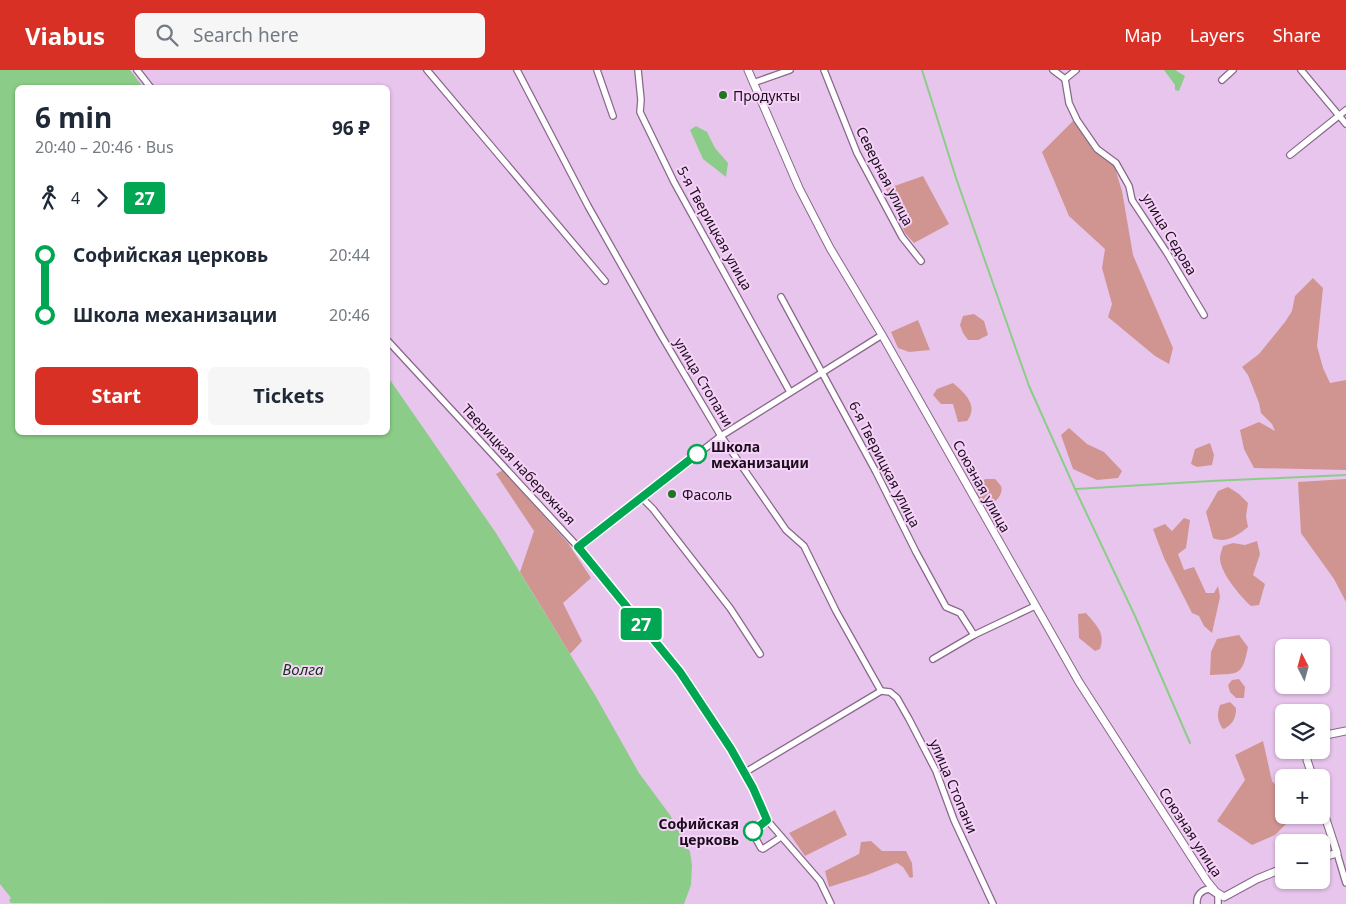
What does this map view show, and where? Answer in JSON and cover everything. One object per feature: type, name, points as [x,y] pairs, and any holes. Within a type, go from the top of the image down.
[{"type":"street","points":[[137,70],[149,85]]},
{"type":"street","points":[[427,70],[605,281]]},
{"type":"street","name":"улица Стопани","points":[[517,70],[588,206],[721,436],[786,530],[804,546],[836,611],[881,691],[890,692],[898,698],[936,771],[954,820],[993,904]]},
{"type":"street","points":[[597,70],[613,116]]},
{"type":"street","name":"5-я Тверицкая улица","points":[[638,70],[641,100],[640,112],[674,182],[790,392]]},
{"type":"street","name":"Союзная улица","points":[[748,70],[799,188],[826,239],[1079,682],[1216,892],[1220,901]]},
{"type":"street","points":[[753,84],[790,70]]},
{"type":"street","name":"Северная улица","points":[[824,70],[857,153],[902,237],[921,261]]},
{"type":"street","points":[[1053,70],[1065,80],[1076,70]]},
{"type":"street","points":[[1222,80],[1233,70]]},
{"type":"street","points":[[1300,70],[1346,124]]},
{"type":"street","name":"улица Седова","points":[[1065,80],[1069,103],[1077,120],[1097,149],[1116,163],[1129,186],[1132,200],[1169,256],[1204,315]]},
{"type":"street","points":[[1290,155],[1346,110]]},
{"type":"street","name":"6-я Тверицкая улица","points":[[781,298],[876,472],[946,607],[960,613],[974,635]]},
{"type":"street","points":[[578,547],[721,436],[882,335]]},
{"type":"street","name":"Тверицкая набережная","points":[[390,342],[578,547],[680,672],[724,737],[753,788],[767,820],[820,881],[831,904]]},
{"type":"street","points":[[641,497],[730,608],[760,654]]},
{"type":"street","points":[[933,659],[974,635],[1035,606]]},
{"type":"street","points":[[744,773],[881,691]]},
{"type":"street","points":[[1330,734],[1346,731]]},
{"type":"street","points":[[767,820],[752,832],[760,848],[764,849],[781,837]]},
{"type":"street","points":[[1328,824],[1346,883]]},
{"type":"street","points":[[1330,855],[1337,853]]},
{"type":"street","points":[[1220,901],[1257,879],[1275,872]]},
{"type":"street","points":[[1198,904],[1197,897],[1202,891],[1209,889],[1216,892]]},
{"type":"shaded area","points":[[1074,120],[1093,150],[1114,165],[1122,191],[1133,255],[1173,348],[1169,364],[1155,356],[1108,317],[1112,304],[1102,268],[1105,249],[1069,216],[1042,152]]},
{"type":"shaded area","points":[[923,176],[949,224],[914,243],[905,233],[886,189]]},
{"type":"shaded area","points":[[1313,278],[1323,288],[1317,346],[1323,368],[1330,383],[1346,380],[1346,470],[1254,468],[1244,449],[1240,430],[1259,422],[1275,431],[1272,424],[1261,413],[1248,375],[1242,367],[1259,354],[1285,322],[1292,311],[1295,296]]},
{"type":"shaded area","points":[[974,314],[984,321],[988,335],[978,340],[968,340],[960,325],[963,316]]},
{"type":"shaded area","points":[[918,320],[930,350],[909,352],[898,348],[891,332]]},
{"type":"shaded area","points":[[953,383],[966,395],[971,405],[972,410],[967,421],[958,422],[953,404],[941,404],[933,395],[937,389]]},
{"type":"shaded area","points":[[1069,428],[1087,444],[1104,452],[1122,471],[1118,478],[1097,480],[1073,469],[1061,435]]},
{"type":"shaded area","points":[[1210,443],[1214,455],[1212,465],[1197,467],[1191,464],[1195,449]]},
{"type":"shaded area","points":[[503,470],[568,543],[591,578],[563,603],[582,641],[570,654],[520,572],[534,531],[496,474]]},
{"type":"shaded area","points":[[985,479],[995,479],[1002,489],[998,499],[986,506],[978,497],[976,487]]},
{"type":"shaded area","points":[[1346,479],[1346,602],[1334,579],[1301,533],[1298,482]]},
{"type":"shaded area","points":[[1228,487],[1248,503],[1246,516],[1248,527],[1232,538],[1218,540],[1213,538],[1206,512],[1218,491]]},
{"type":"shaded area","points":[[1184,518],[1190,520],[1186,548],[1178,554],[1184,570],[1194,567],[1206,593],[1214,593],[1218,586],[1220,597],[1212,633],[1204,626],[1199,616],[1192,613],[1164,558],[1153,529],[1165,524],[1172,531]]},
{"type":"shaded area","points":[[1257,541],[1260,554],[1253,575],[1265,584],[1259,605],[1251,606],[1237,591],[1223,571],[1220,556],[1223,546],[1233,543],[1245,545]]},
{"type":"shaded area","points":[[1086,613],[1096,625],[1102,638],[1100,649],[1095,651],[1079,638],[1078,614]]},
{"type":"shaded area","points":[[1239,635],[1248,647],[1241,669],[1233,673],[1210,675],[1211,652],[1217,639]]},
{"type":"shaded area","points":[[1239,679],[1245,687],[1244,698],[1236,698],[1230,692],[1228,685],[1232,680]]},
{"type":"shaded area","points":[[1230,702],[1236,708],[1235,715],[1232,723],[1224,729],[1219,722],[1218,711],[1220,705]]},
{"type":"shaded area","points":[[1263,741],[1272,781],[1275,784],[1275,824],[1286,824],[1275,835],[1252,845],[1217,821],[1245,780],[1235,755]]},
{"type":"shaded area","points":[[835,810],[847,835],[805,856],[789,833]]},
{"type":"shaded area","points":[[871,841],[882,851],[906,851],[912,863],[913,877],[910,878],[903,867],[897,863],[829,887],[825,871],[859,854],[861,842]]},
{"type":"water","name":"Волга","points":[[0,70],[130,70],[141,85],[15,85],[15,435],[390,435],[390,380],[496,533],[595,695],[639,773],[670,815],[690,852],[692,865],[691,885],[684,904],[11,903],[9,900],[11,898],[0,884]]},
{"type":"water","points":[[1164,70],[1175,70],[1185,76],[1179,91],[1175,90],[1175,85]]},
{"type":"water","points":[[696,126],[707,132],[715,148],[728,163],[726,177],[703,159],[690,130]]},
{"type":"waterway","points":[[922,70],[956,178],[1029,386],[1135,616],[1190,743]]},
{"type":"waterway","points":[[1076,489],[1346,475]]},
{"type":"bus line","name":"27","points":[[697,454],[578,547],[680,672],[724,737],[753,788],[767,820],[753,831]]},
{"type":"place","name":"Продукты","points":[[723,95]]},
{"type":"place","name":"Школа механизации","points":[[697,454]]},
{"type":"place","name":"Фасоль","points":[[672,494]]},
{"type":"place","name":"Софийская церковь","points":[[753,831]]}]
